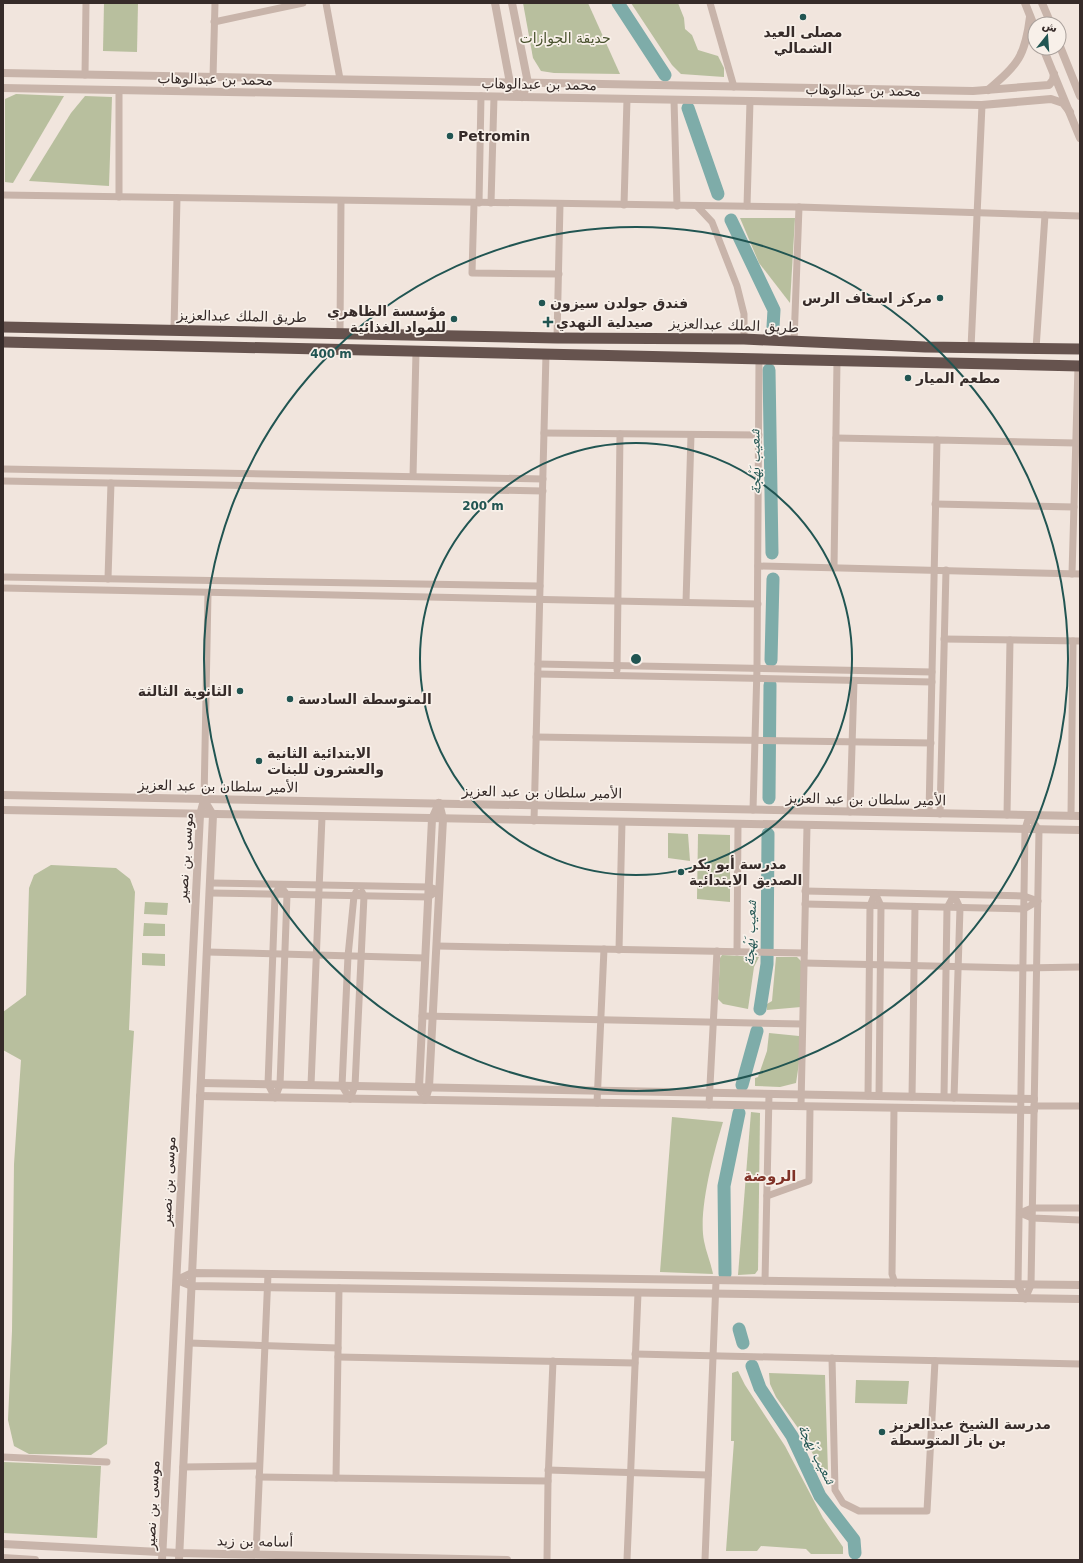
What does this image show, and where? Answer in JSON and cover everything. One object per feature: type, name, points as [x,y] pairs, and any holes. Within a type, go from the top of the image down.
[{"type":"highway","name":"طريق الملك عبدالعزيز","points":[[3,327],[174,329],[557,338],[744,339],[971,348],[1080,349]]},
{"type":"highway","points":[[3,342],[1079,366]]},
{"type":"street","points":[[85,75],[86,3]]},
{"type":"street","points":[[213,77],[215,3]]},
{"type":"street","points":[[214,22],[303,3]]},
{"type":"street","points":[[326,3],[340,80]]},
{"type":"street","points":[[495,3],[510,83],[522,97],[528,83],[512,3]]},
{"type":"street","points":[[710,3],[734,87]]},
{"type":"street","points":[[1025,3],[1030,16]]},
{"type":"street","points":[[1042,3],[1048,16]]},
{"type":"street","points":[[988,90],[1013,68],[1020,58],[1027,40]]},
{"type":"street","points":[[1046,56],[1080,138]]},
{"type":"street","points":[[1064,56],[1080,96]]},
{"type":"street","name":"محمد بن عبدالوهاب","points":[[3,73],[965,91],[1049,85],[1053,80],[1054,74]]},
{"type":"street","name":"محمد بن عبدالوهاب","points":[[3,88],[982,105],[1051,99],[1063,104],[1070,112]]},
{"type":"street","points":[[3,94],[13,88]]},
{"type":"street","points":[[118,197],[119,90]]},
{"type":"street","points":[[481,96],[472,273],[559,274]]},
{"type":"street","points":[[491,203],[494,97]]},
{"type":"street","points":[[624,205],[627,99]]},
{"type":"street","points":[[674,100],[677,206]]},
{"type":"street","points":[[747,206],[750,101]]},
{"type":"street","points":[[971,348],[982,105]]},
{"type":"street","points":[[3,195],[799,207],[1080,216]]},
{"type":"street","points":[[174,329],[177,198]]},
{"type":"street","points":[[340,333],[341,201]]},
{"type":"street","points":[[557,338],[560,204]]},
{"type":"street","points":[[697,206],[712,222],[737,286],[744,314],[744,339]]},
{"type":"street","points":[[794,342],[799,207]]},
{"type":"street","points":[[1036,348],[1045,215]]},
{"type":"street","points":[[413,476],[416,352]]},
{"type":"street","points":[[534,821],[546,354]]},
{"type":"street","points":[[753,810],[759,740],[757,668],[759,359]]},
{"type":"street","points":[[834,568],[837,361]]},
{"type":"street","points":[[1072,574],[1079,366]]},
{"type":"street","points":[[544,433],[759,436]]},
{"type":"street","points":[[616,676],[620,434]]},
{"type":"street","points":[[686,602],[691,435]]},
{"type":"street","points":[[836,438],[1076,443]]},
{"type":"street","points":[[929,813],[937,440]]},
{"type":"street","points":[[3,469],[543,479]]},
{"type":"street","points":[[3,481],[543,491]]},
{"type":"street","points":[[108,579],[111,483]]},
{"type":"street","points":[[936,504],[1074,507]]},
{"type":"street","points":[[758,566],[1080,574]]},
{"type":"street","points":[[940,814],[946,570]]},
{"type":"street","points":[[3,577],[540,586]]},
{"type":"street","points":[[3,588],[758,604]]},
{"type":"street","points":[[204,800],[208,593]]},
{"type":"street","points":[[944,639],[1077,641],[1071,816]]},
{"type":"street","points":[[1007,815],[1010,640]]},
{"type":"street","points":[[538,664],[932,672]]},
{"type":"street","points":[[538,674],[932,682]]},
{"type":"street","points":[[850,812],[854,681]]},
{"type":"street","points":[[536,737],[931,743]]},
{"type":"street","points":[[3,795],[5,805],[3,811]]},
{"type":"street","name":"الأمير سلطان بن عبد العزيز","points":[[3,795],[204,800],[439,802],[1080,816]]},
{"type":"street","name":"موسى بن نصير","points":[[162,1556],[200,815],[204,800]]},
{"type":"street","name":"موسى بن نصير","points":[[179,1556],[211,883],[213,815],[204,800]]},
{"type":"street","points":[[425,1100],[418,1087],[432,819],[439,802]]},
{"type":"street","points":[[425,1100],[429,1087],[443,819],[439,802]]},
{"type":"street","name":"الأمير سلطان بن عبد العزيز","points":[[3,811],[1080,830]]},
{"type":"street","points":[[1025,1299],[1018,1285],[1025,829],[1029,816]]},
{"type":"street","points":[[1025,1299],[1031,1285],[1039,830],[1029,816]]},
{"type":"street","points":[[311,1085],[322,817]]},
{"type":"street","points":[[619,950],[622,822]]},
{"type":"street","points":[[737,952],[738,824]]},
{"type":"street","points":[[801,1106],[807,826]]},
{"type":"street","points":[[211,883],[358,887],[429,887],[439,890]]},
{"type":"street","points":[[275,1098],[268,1084],[275,895],[280,885]]},
{"type":"street","points":[[275,1098],[280,1084],[287,895],[280,885]]},
{"type":"street","points":[[350,1099],[342,1086],[348,956],[354,896],[358,887]]},
{"type":"street","points":[[350,1099],[355,1086],[364,896],[358,887]]},
{"type":"street","points":[[210,893],[428,897],[439,890]]},
{"type":"street","points":[[805,891],[1024,896],[1038,901]]},
{"type":"street","points":[[868,1096],[870,906],[875,893]]},
{"type":"street","points":[[875,893],[881,906],[879,1096]]},
{"type":"street","points":[[944,1097],[947,908],[954,895]]},
{"type":"street","points":[[954,895],[960,908],[954,1098]]},
{"type":"street","points":[[805,904],[1024,909],[1038,901]]},
{"type":"street","points":[[912,1097],[915,907]]},
{"type":"street","points":[[437,946],[804,953]]},
{"type":"street","points":[[597,1103],[604,949]]},
{"type":"street","points":[[709,1105],[717,951]]},
{"type":"street","points":[[207,952],[425,958]]},
{"type":"street","points":[[804,963],[1023,968],[1080,966]]},
{"type":"street","points":[[422,1016],[802,1024]]},
{"type":"street","points":[[201,1083],[1021,1099],[1034,1105]]},
{"type":"street","points":[[766,1281],[769,1094]]},
{"type":"street","points":[[200,1096],[1021,1110],[1034,1105],[1080,1106]]},
{"type":"street","points":[[767,1196],[809,1181],[810,1106]]},
{"type":"street","points":[[894,1108],[892,1274],[895,1283]]},
{"type":"street","points":[[1020,1213],[1032,1208],[1080,1208]]},
{"type":"street","points":[[1020,1213],[1032,1218],[1080,1220]]},
{"type":"street","points":[[176,1280],[192,1273],[1080,1285]]},
{"type":"street","points":[[256,1554],[268,1274]]},
{"type":"street","points":[[176,1280],[192,1286],[1080,1299]]},
{"type":"street","points":[[705,1560],[716,1281]]},
{"type":"street","points":[[336,1478],[339,1288]]},
{"type":"street","points":[[627,1560],[638,1293]]},
{"type":"street","points":[[189,1343],[338,1348]]},
{"type":"street","points":[[635,1354],[1080,1364]]},
{"type":"street","points":[[338,1357],[635,1363]]},
{"type":"street","points":[[832,1358],[835,1490],[843,1503],[859,1511],[927,1511],[935,1361]]},
{"type":"street","points":[[547,1560],[548,1470],[553,1361]]},
{"type":"street","points":[[3,1457],[106,1462]]},
{"type":"street","points":[[183,1467],[259,1466]]},
{"type":"street","points":[[548,1470],[708,1475]]},
{"type":"street","points":[[259,1477],[548,1481]]},
{"type":"street","name":"أسامه بن زيد","points":[[3,1544],[162,1556],[256,1554],[506,1560]]},
{"type":"street","points":[[3,1558],[34,1560]]},
{"type":"green space","points":[[104,3],[138,3],[137,52],[103,51]]},
{"type":"green space","name":"حديقة الجوازات","points":[[523,3],[588,3],[620,74],[554,73],[541,71],[533,58]]},
{"type":"green space","name":"حديقة الجوازات","points":[[631,3],[678,3],[684,18],[685,29],[692,35],[698,50],[718,56],[724,68],[724,77],[681,74],[672,65]]},
{"type":"green space","points":[[16,94],[64,96],[13,183],[5,182],[5,99]]},
{"type":"green space","points":[[85,96],[112,97],[109,186],[29,181],[71,113]]},
{"type":"green space","points":[[740,218],[795,218],[790,303],[759,263]]},
{"type":"green space","points":[[668,833],[688,834],[690,861],[668,858]]},
{"type":"green space","points":[[698,834],[730,835],[730,902],[697,899]]},
{"type":"green space","points":[[51,865],[116,868],[130,879],[135,892],[129,1030],[134,1031],[107,1444],[91,1455],[29,1454],[14,1446],[8,1420],[12,1331],[14,1164],[21,1060],[3,1050],[3,1012],[26,995],[29,888],[34,875]]},
{"type":"green space","points":[[145,902],[168,903],[167,915],[144,914]]},
{"type":"green space","points":[[144,923],[165,924],[165,936],[143,936]]},
{"type":"green space","points":[[142,953],[165,954],[165,966],[142,965]]},
{"type":"green space","points":[[722,955],[759,957],[754,967],[748,1009],[723,1004],[718,999],[720,958]]},
{"type":"green space","points":[[776,957],[797,957],[801,961],[801,1007],[767,1010],[767,1004],[772,1001]]},
{"type":"green space","points":[[769,1033],[799,1036],[799,1049],[801,1050],[796,1083],[780,1087],[755,1086],[755,1078],[758,1077],[767,1051]]},
{"type":"green space","points":[[751,1112],[760,1113],[758,1270],[755,1274],[738,1275]]},
{"type":"green space","points":[[672,1117],[723,1122],[708,1181],[703,1214],[704,1241],[713,1274],[660,1272]]},
{"type":"green space","points":[[738,1371],[745,1385],[785,1446],[823,1518],[843,1547],[843,1554],[811,1554],[806,1549],[761,1546],[757,1551],[726,1551],[734,1441],[731,1441],[732,1373]]},
{"type":"green space","points":[[769,1373],[825,1375],[828,1473],[819,1466],[803,1435],[776,1397],[770,1384]]},
{"type":"green space","points":[[856,1380],[909,1381],[907,1404],[855,1403]]},
{"type":"green space","points":[[3,1462],[101,1466],[97,1538],[3,1533]]},
{"type":"waterway","name":"شعيب بَهْجة","points":[[618,3],[665,75]]},
{"type":"waterway","name":"شعيب بَهْجة","points":[[688,108],[718,194]]},
{"type":"waterway","name":"شعيب بَهْجة","points":[[731,220],[774,310],[773,327]]},
{"type":"waterway","name":"شعيب بَهْجة","points":[[769,370],[772,553]]},
{"type":"waterway","name":"شعيب بَهْجة","points":[[771,660],[773,579]]},
{"type":"waterway","name":"شعيب بَهْجة","points":[[769,798],[770,685]]},
{"type":"waterway","name":"شعيب بَهْجة","points":[[760,1009],[767,964],[768,834]]},
{"type":"waterway","name":"شعيب بَهْجة","points":[[742,1085],[757,1031]]},
{"type":"waterway","name":"شعيب بَهْجة","points":[[725,1274],[724,1186],[739,1113]]},
{"type":"waterway","name":"شعيب بَهْجة","points":[[739,1329],[743,1343]]},
{"type":"waterway","name":"شعيب بَهْجة","points":[[752,1366],[760,1388],[792,1436],[820,1496],[854,1540],[855,1553]]},
{"type":"place","name":"مصلى العيد الشمالي","points":[[803,17]]},
{"type":"place","name":"Petromin","points":[[450,136]]},
{"type":"place","name":"مركز اسعاف الرس","points":[[940,298]]},
{"type":"place","name":"فندق جولدن سيزون","points":[[542,303]]},
{"type":"place","name":"مؤسسة الظاهري للمواد الغذائية","points":[[454,319]]},
{"type":"place","name":"صيدلية النهدي","points":[[548,322]]},
{"type":"place","name":"مطعم الميار","points":[[908,378]]},
{"type":"place","name":"الثانوية الثالثة","points":[[240,691]]},
{"type":"place","name":"المتوسطة السادسة","points":[[290,699]]},
{"type":"place","name":"الابتدائية الثانية والعشرون للبنات","points":[[259,761]]},
{"type":"place","name":"مدرسة أبو بكر الصديق الابتدائية","points":[[681,872]]},
{"type":"place","name":"مدرسة الشيخ عبدالعزيز بن باز المتوسطة","points":[[882,1432]]},
{"type":"district","name":"الروضة","points":[[770,1176]]}]
